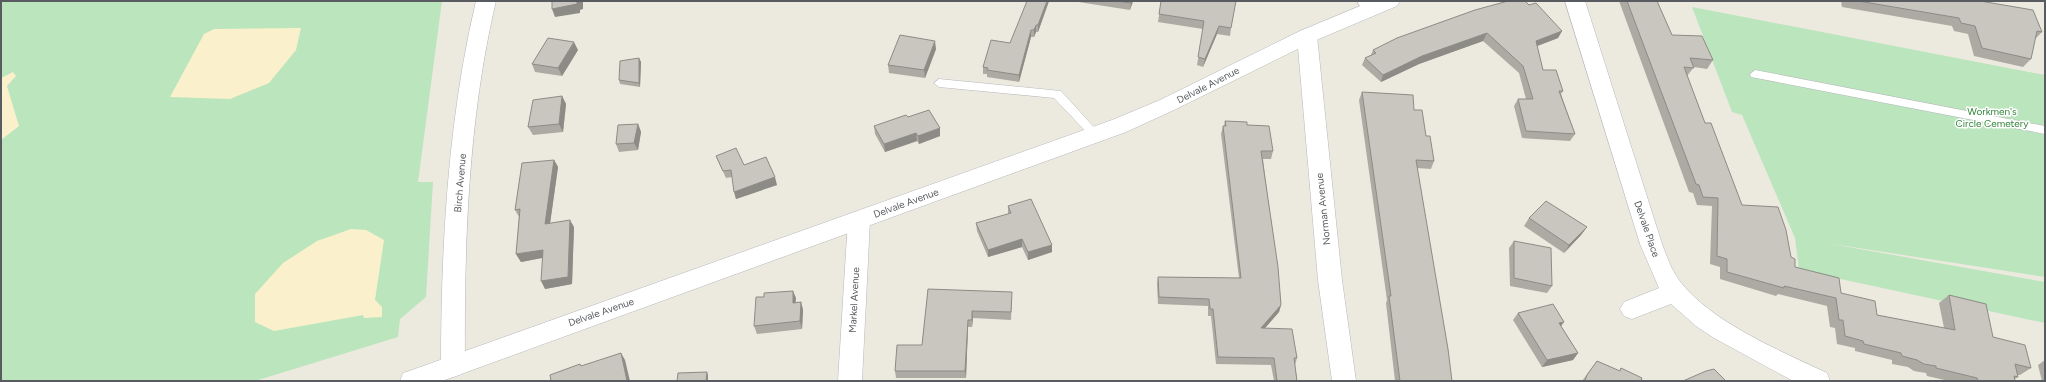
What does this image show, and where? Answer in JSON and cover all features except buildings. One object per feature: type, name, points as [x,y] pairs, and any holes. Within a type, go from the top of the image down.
[{"type":"street","name":"Birch Avenue","points":[[453,366],[456,231],[463,146],[472,71],[486,1]]},
{"type":"street","name":"Delvale Place","points":[[1575,1],[1651,244],[1660,267],[1675,292],[1700,315],[1780,362],[1818,381]]},
{"type":"street","name":"Delvale Avenue","points":[[412,381],[1096,134],[1168,105],[1307,36],[1380,2]]},
{"type":"street","name":"Norman Avenue","points":[[1307,36],[1330,280],[1344,381]]},
{"type":"street","name":"Markel Avenue","points":[[850,381],[859,220]]},
{"type":"street","points":[[1632,309],[1675,292]]},
{"type":"lane","points":[[1755,74],[2045,130]]},
{"type":"lane","points":[[939,82],[1057,94],[1096,134]]},
{"type":"green space","points":[[1,1],[442,1],[418,182],[433,182],[426,297],[400,319],[398,337],[255,381],[1,381]]},
{"type":"green space","name":"Workmen's Circle Cemetery","points":[[1692,7],[2045,75],[2045,277],[1826,243],[2045,282],[2045,323],[1799,270],[1795,238],[1742,115],[1732,112]]},
{"type":"sand","points":[[301,28],[296,50],[269,83],[230,99],[170,97],[204,34],[214,29]]},
{"type":"sand","points":[[13,72],[16,76],[7,86],[19,126],[1,140],[1,78]]},
{"type":"sand","points":[[351,229],[366,230],[384,240],[375,300],[382,307],[382,317],[364,318],[363,315],[274,331],[255,322],[255,294],[283,263],[317,241]]}]
